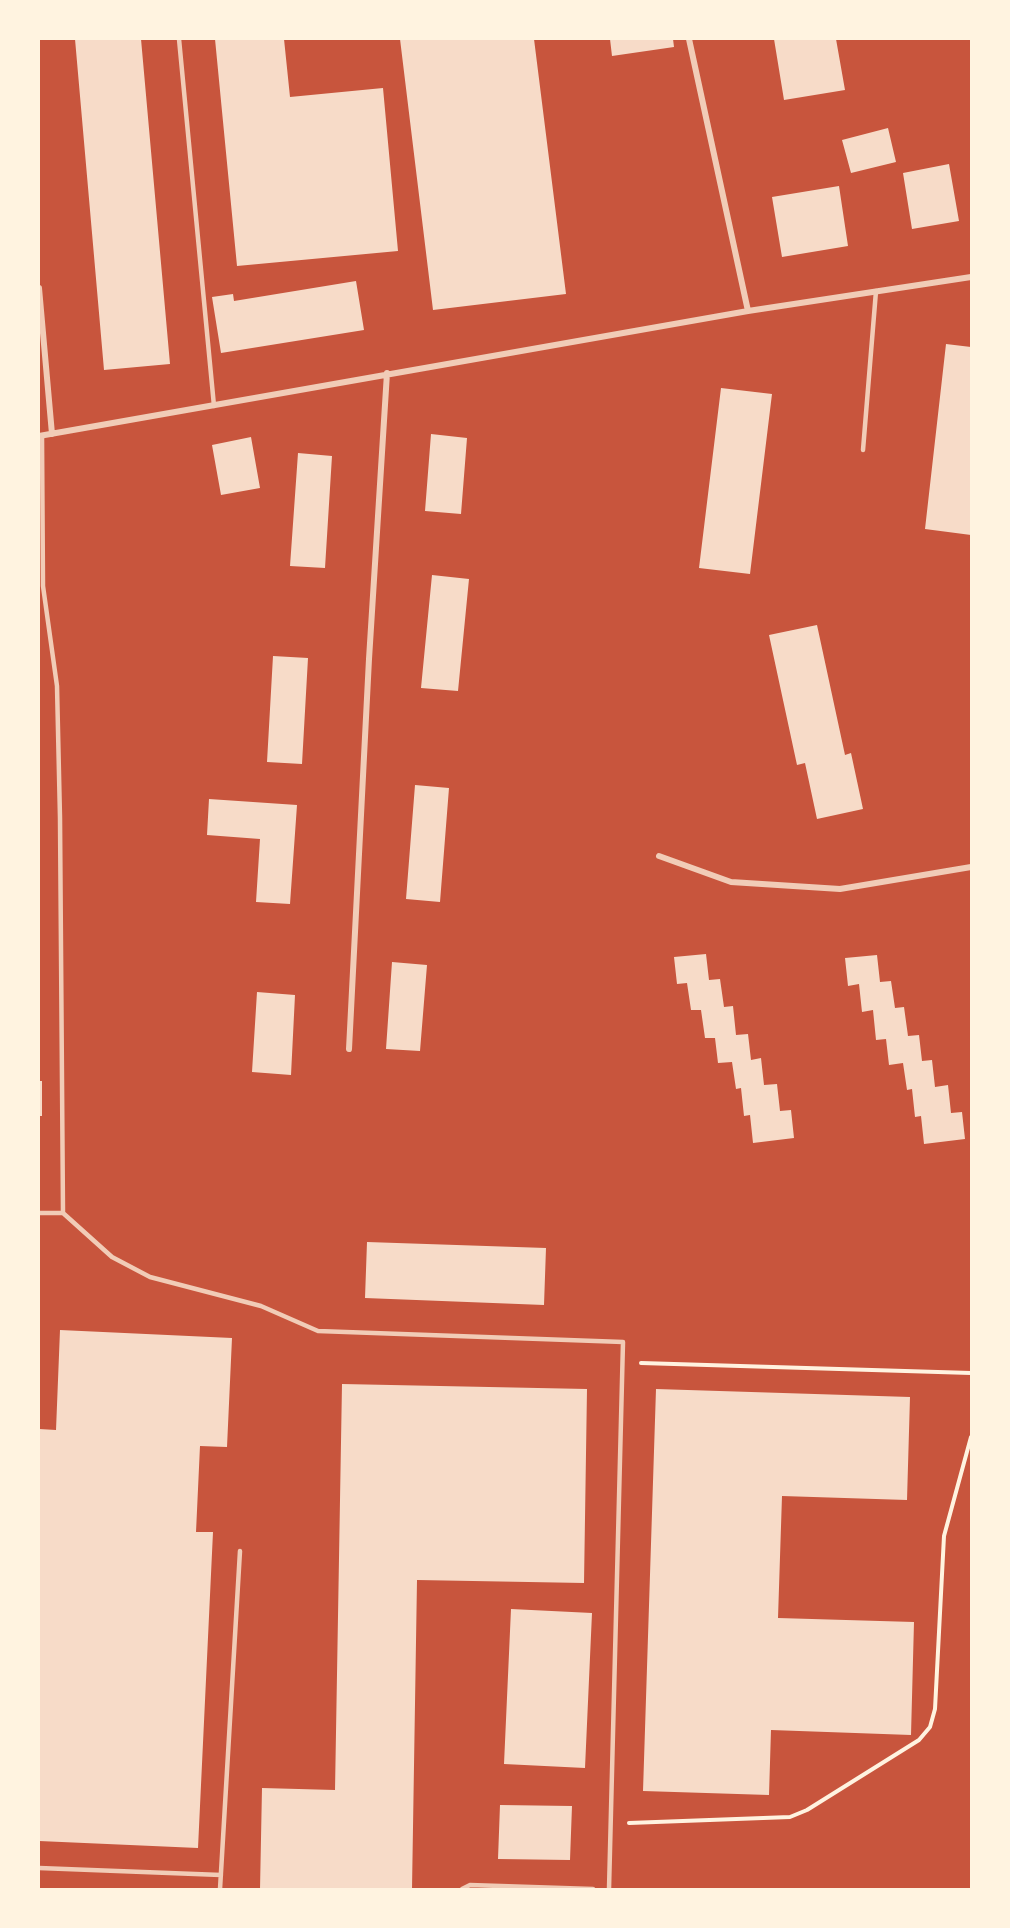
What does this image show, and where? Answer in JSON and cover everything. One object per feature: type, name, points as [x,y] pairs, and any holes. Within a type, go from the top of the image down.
[{"type":"street","points":[[689,39],[748,311]]},
{"type":"street","points":[[41,436],[748,311],[971,277]]},
{"type":"street","points":[[39,288],[52,434]]},
{"type":"street","points":[[349,1049],[387,373]]},
{"type":"street","points":[[659,856],[731,882],[840,889],[971,867]]},
{"type":"lane","points":[[179,39],[214,406]]},
{"type":"lane","points":[[863,450],[876,291]]},
{"type":"lane","points":[[41,436],[43,586],[58,708],[63,1213]]},
{"type":"lane","points":[[39,1213],[63,1213],[112,1257],[150,1277],[261,1306],[318,1331],[623,1342],[609,1889]]},
{"type":"lane","points":[[220,1889],[240,1551]]},
{"type":"lane","points":[[39,1868],[221,1875]]},
{"type":"lane","points":[[462,1889],[470,1885],[593,1889]]},
{"type":"path","points":[[622,1362],[971,1373]]},
{"type":"path","points":[[610,1824],[790,1817],[807,1810],[919,1740],[930,1727],[935,1709],[944,1536],[971,1437]]},
{"type":"building","points":[[75,39],[141,39],[170,364],[104,370]]},
{"type":"building","points":[[215,39],[284,39],[290,97],[383,88],[398,251],[237,266]]},
{"type":"building","points":[[400,39],[534,39],[566,294],[433,310]]},
{"type":"building","points":[[610,39],[673,39],[674,47],[612,56]]},
{"type":"building","points":[[774,39],[836,39],[845,90],[784,100]]},
{"type":"building","points":[[888,128],[896,162],[851,173],[842,140]]},
{"type":"building","points":[[949,164],[959,221],[912,229],[903,173]]},
{"type":"building","points":[[839,186],[848,246],[782,257],[772,197]]},
{"type":"building","points":[[356,281],[364,330],[221,353],[212,297],[233,294],[234,301]]},
{"type":"building","points":[[946,344],[971,347],[971,535],[925,529]]},
{"type":"building","points":[[721,388],[772,394],[750,574],[699,568]]},
{"type":"building","points":[[431,434],[467,438],[461,514],[425,511]]},
{"type":"building","points":[[251,437],[260,488],[221,495],[212,445]]},
{"type":"building","points":[[298,453],[332,456],[325,568],[290,566]]},
{"type":"building","points":[[432,575],[469,579],[458,691],[421,688]]},
{"type":"building","points":[[817,625],[845,755],[851,753],[863,809],[817,819],[805,763],[797,765],[769,635]]},
{"type":"building","points":[[273,656],[308,658],[302,764],[267,762]]},
{"type":"building","points":[[415,785],[449,788],[440,902],[406,899]]},
{"type":"building","points":[[209,799],[297,805],[290,904],[256,902],[260,839],[207,835]]},
{"type":"building","points":[[706,954],[709,980],[720,979],[724,1007],[733,1006],[736,1035],[748,1034],[751,1060],[761,1058],[764,1085],[777,1084],[780,1111],[791,1110],[794,1138],[753,1143],[750,1115],[744,1116],[741,1088],[736,1089],[732,1062],[718,1063],[715,1038],[705,1038],[701,1010],[691,1010],[687,983],[677,984],[674,957]]},
{"type":"building","points":[[877,955],[880,982],[891,981],[895,1008],[904,1007],[908,1036],[919,1035],[922,1061],[932,1060],[935,1087],[948,1085],[951,1113],[962,1112],[965,1139],[924,1144],[921,1116],[915,1117],[912,1089],[907,1090],[903,1063],[889,1065],[886,1039],[876,1040],[873,1010],[862,1012],[859,984],[848,986],[845,958]]},
{"type":"building","points":[[392,962],[427,965],[420,1051],[386,1049]]},
{"type":"building","points":[[257,992],[295,995],[291,1075],[252,1072]]},
{"type":"building","points":[[39,1081],[42,1081],[42,1116],[39,1116]]},
{"type":"building","points":[[367,1242],[546,1248],[544,1305],[365,1298]]},
{"type":"building","points":[[60,1330],[232,1338],[227,1447],[200,1446],[196,1532],[213,1532],[198,1848],[39,1841],[39,1429],[56,1430]]},
{"type":"building","points":[[342,1384],[587,1389],[584,1583],[417,1580],[412,1889],[260,1889],[262,1788],[335,1790]]},
{"type":"building","points":[[656,1389],[910,1397],[907,1500],[782,1496],[778,1618],[914,1622],[911,1735],[771,1730],[769,1795],[643,1791]]},
{"type":"building","points":[[511,1609],[592,1613],[585,1768],[504,1764]]},
{"type":"building","points":[[500,1805],[572,1806],[570,1860],[498,1859]]}]
